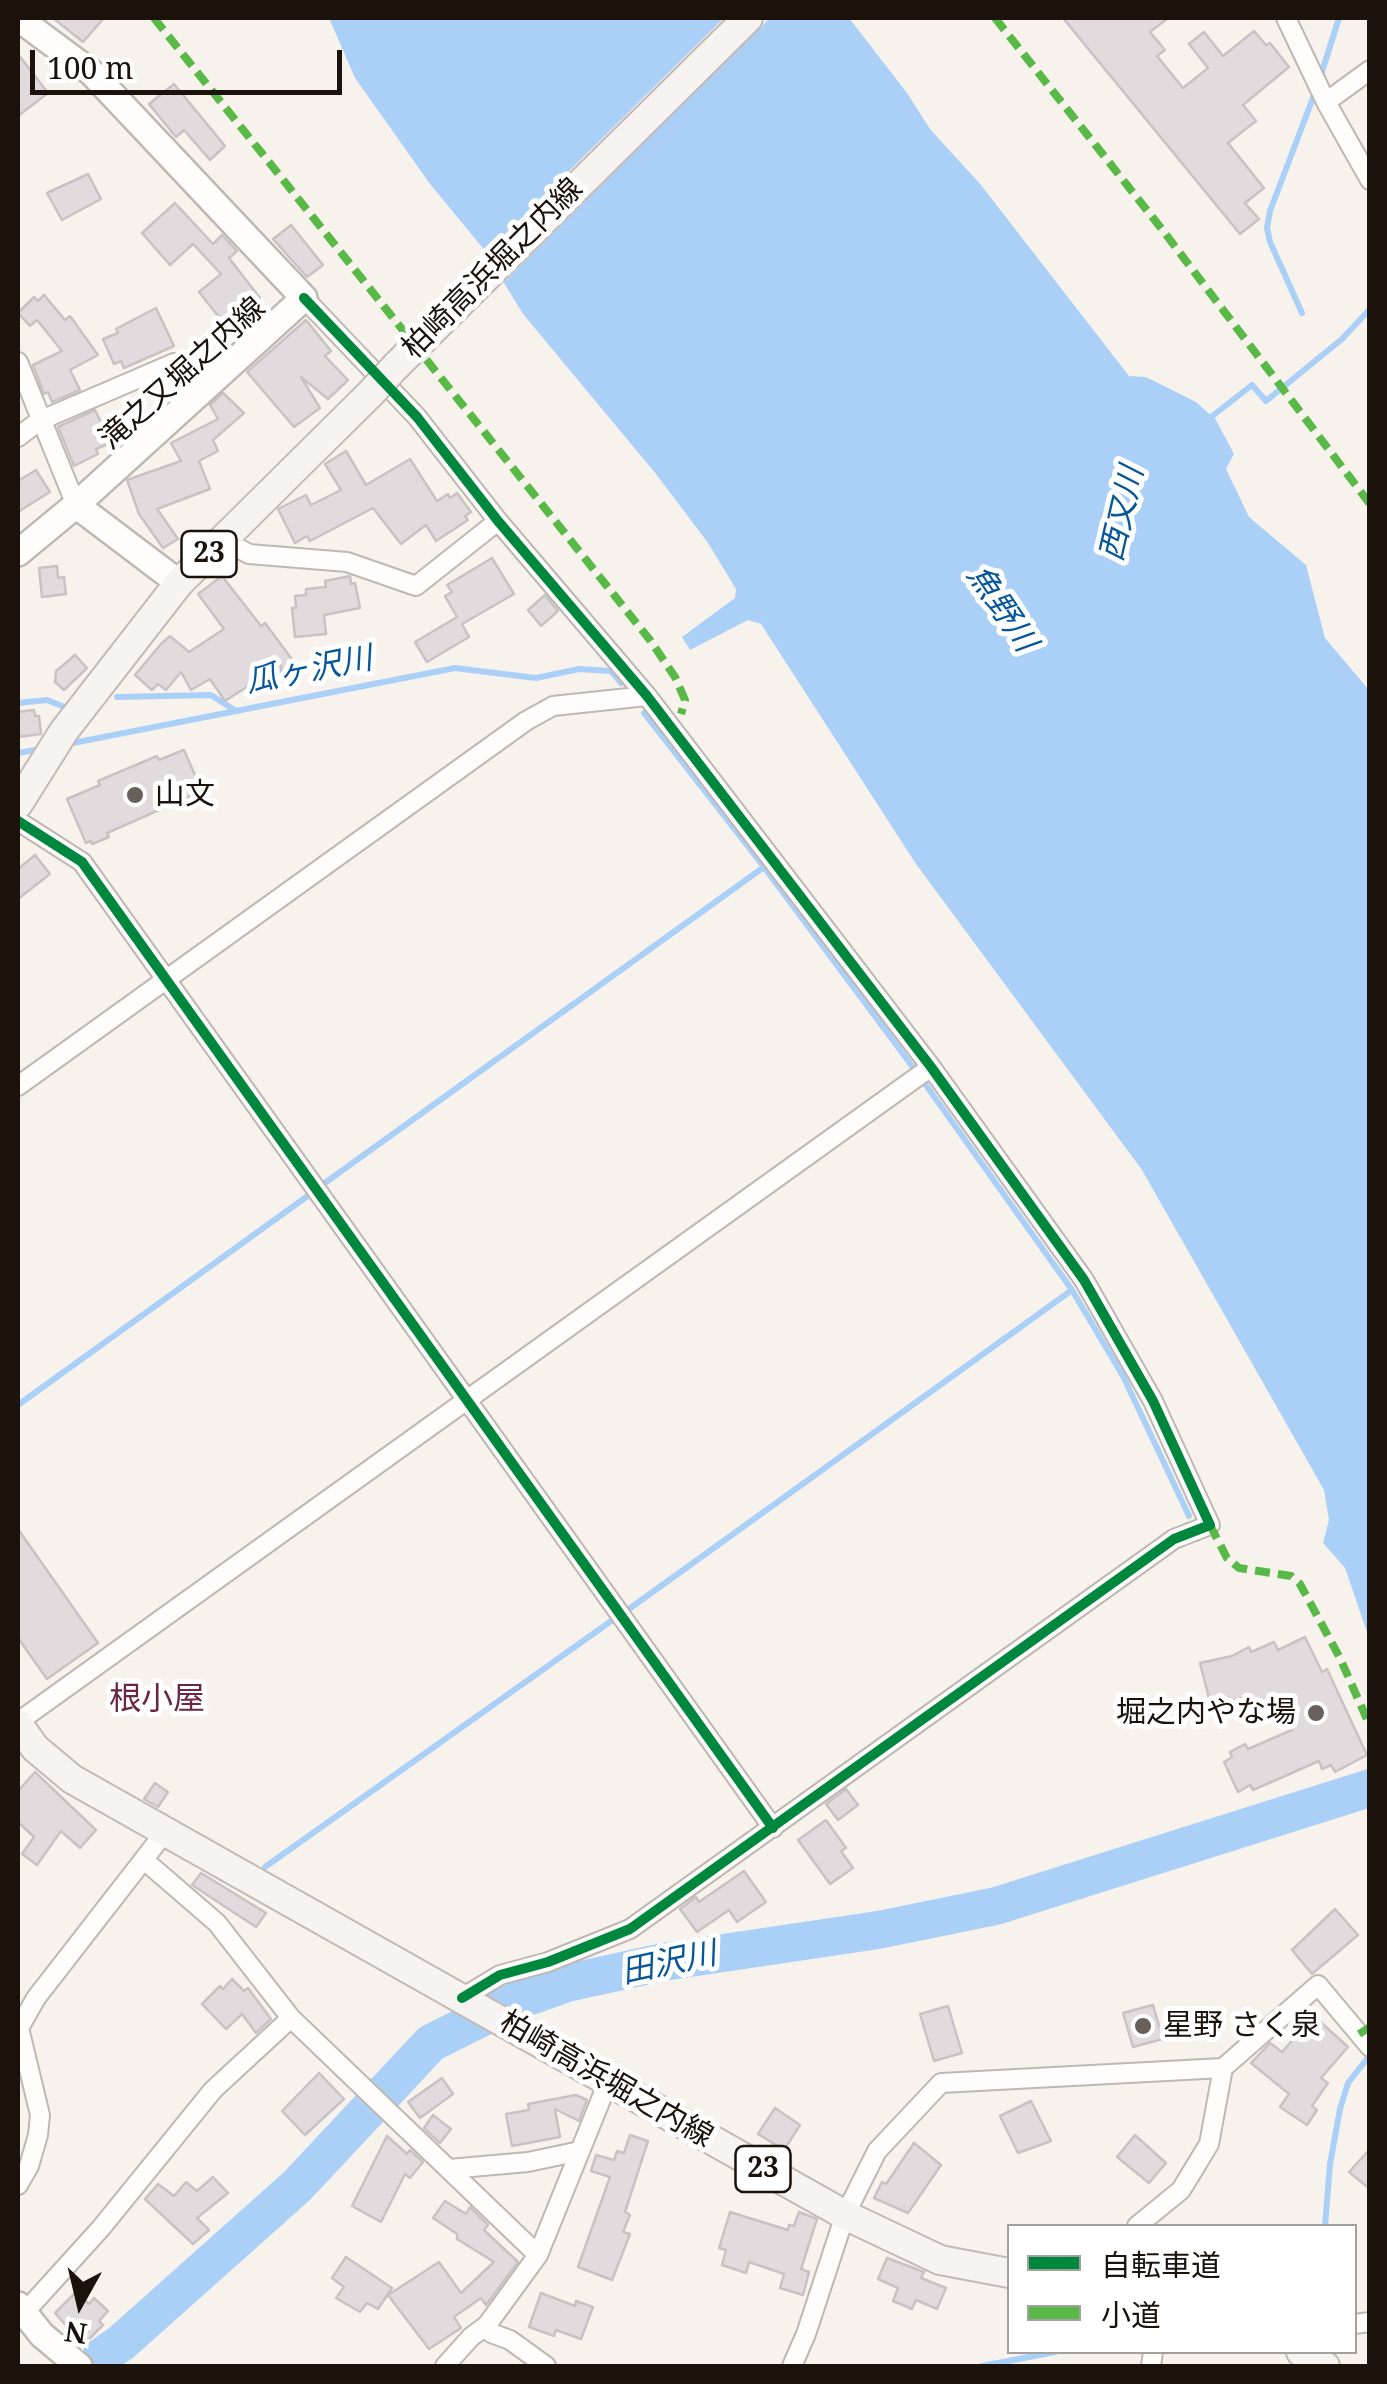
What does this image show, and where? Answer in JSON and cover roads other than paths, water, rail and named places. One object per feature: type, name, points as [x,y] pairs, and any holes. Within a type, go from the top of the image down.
[{"type":"main road","name":"滝之又堀之内線","points":[[18,18],[92,73],[304,298],[18,553]]},
{"type":"main road","name":"柏崎高浜堀之内線","points":[[18,804],[64,732],[179,583],[748,18]]},
{"type":"main road","points":[[76,505],[179,583]]},
{"type":"main road","name":"柏崎高浜堀之内線","points":[[18,1723],[36,1748],[72,1779],[845,2215],[940,2260],[1007,2272]]},
{"type":"main road","points":[[21,2309],[42,2335],[79,2366]]},
{"type":"street","points":[[1286,18],[1370,180]]},
{"type":"street","points":[[1325,99],[1370,70]]},
{"type":"street","points":[[304,298],[417,417],[498,521],[647,696],[932,1067],[1084,1280],[1153,1401],[1210,1525],[1174,1539],[630,1929],[548,1962],[500,1975],[469,2002]]},
{"type":"street","points":[[18,362],[76,505]]},
{"type":"street","points":[[18,436],[40,422],[174,362],[210,384]]},
{"type":"street","points":[[223,540],[249,554],[347,562],[416,586],[498,521]]},
{"type":"street","points":[[18,1086],[526,721],[552,706],[647,696]]},
{"type":"street","points":[[18,821],[82,862],[773,1828]]},
{"type":"street","points":[[18,1723],[932,1067]]},
{"type":"street","points":[[18,2185],[29,2166],[40,2115],[18,2028],[36,1998],[165,1832]]},
{"type":"street","points":[[144,1860],[217,1923],[290,2018],[538,2256]]},
{"type":"street","points":[[1140,2224],[1180,2190],[1209,2144],[1223,2068],[1318,1984],[1370,2047]]},
{"type":"street","points":[[21,2309],[101,2228],[213,2090],[290,2018]]},
{"type":"street","points":[[792,2366],[845,2215],[877,2151],[942,2083],[1223,2068]]},
{"type":"street","points":[[445,2366],[486,2324],[538,2256],[608,2082]]},
{"type":"street","points":[[449,2169],[528,2162],[580,2151]]},
{"type":"street","points":[[486,2324],[491,2333],[510,2340],[546,2366]]},
{"type":"water","name":"魚野川","points":[[329,18],[849,18],[930,129],[981,185],[1129,376],[1146,377],[1196,402],[1216,420],[1234,454],[1226,469],[1249,517],[1306,565],[1325,638],[1369,690],[1369,1638],[1345,1568],[1323,1543],[1329,1520],[1324,1490],[1142,1170],[916,864],[761,624],[748,620],[690,650],[682,637],[735,598],[736,589],[708,543],[656,474],[523,314],[482,247],[430,184],[355,78]]},
{"type":"waterway","points":[[1320,78],[1339,18]]},
{"type":"waterway","points":[[1302,313],[1267,228],[1316,90]]},
{"type":"waterway","name":"西又川","points":[[1206,421],[1252,385],[1266,401],[1342,339],[1370,309]]},
{"type":"waterway","name":"瓜ヶ沢川","points":[[68,744],[455,668],[536,678],[579,669],[611,671],[621,683]]},
{"type":"waterway","points":[[117,697],[211,695],[236,711]]},
{"type":"waterway","points":[[18,703],[47,700],[62,706]]},
{"type":"waterway","points":[[644,713],[915,1070]]},
{"type":"waterway","name":"瓜ヶ沢川","points":[[18,753],[41,749]]},
{"type":"waterway","points":[[322,1185],[764,867]]},
{"type":"waterway","points":[[923,1081],[1072,1290],[1123,1376],[1189,1516]]},
{"type":"waterway","points":[[18,1405],[309,1195]]},
{"type":"waterway","points":[[629,1609],[1072,1290]]},
{"type":"waterway","points":[[265,1867],[614,1619]]},
{"type":"waterway","name":"田沢川","points":[[88,2366],[121,2343],[297,2186],[431,2043],[513,2002],[567,1983],[663,1962],[878,1930],[996,1906],[1370,1788]]},
{"type":"waterway","points":[[1325,2224],[1340,2109],[1348,2083],[1370,2055]]},
{"type":"waterway","points":[[982,2366],[1045,2354]]},
{"type":"place","name":"山文","points":[[135,795]]},
{"type":"place","name":"堀之内やな場","points":[[1316,1713]]},
{"type":"place","name":"星野 さく泉","points":[[1143,2026]]},
{"type":"district","name":"根小屋","points":[[157,1700]]}]
